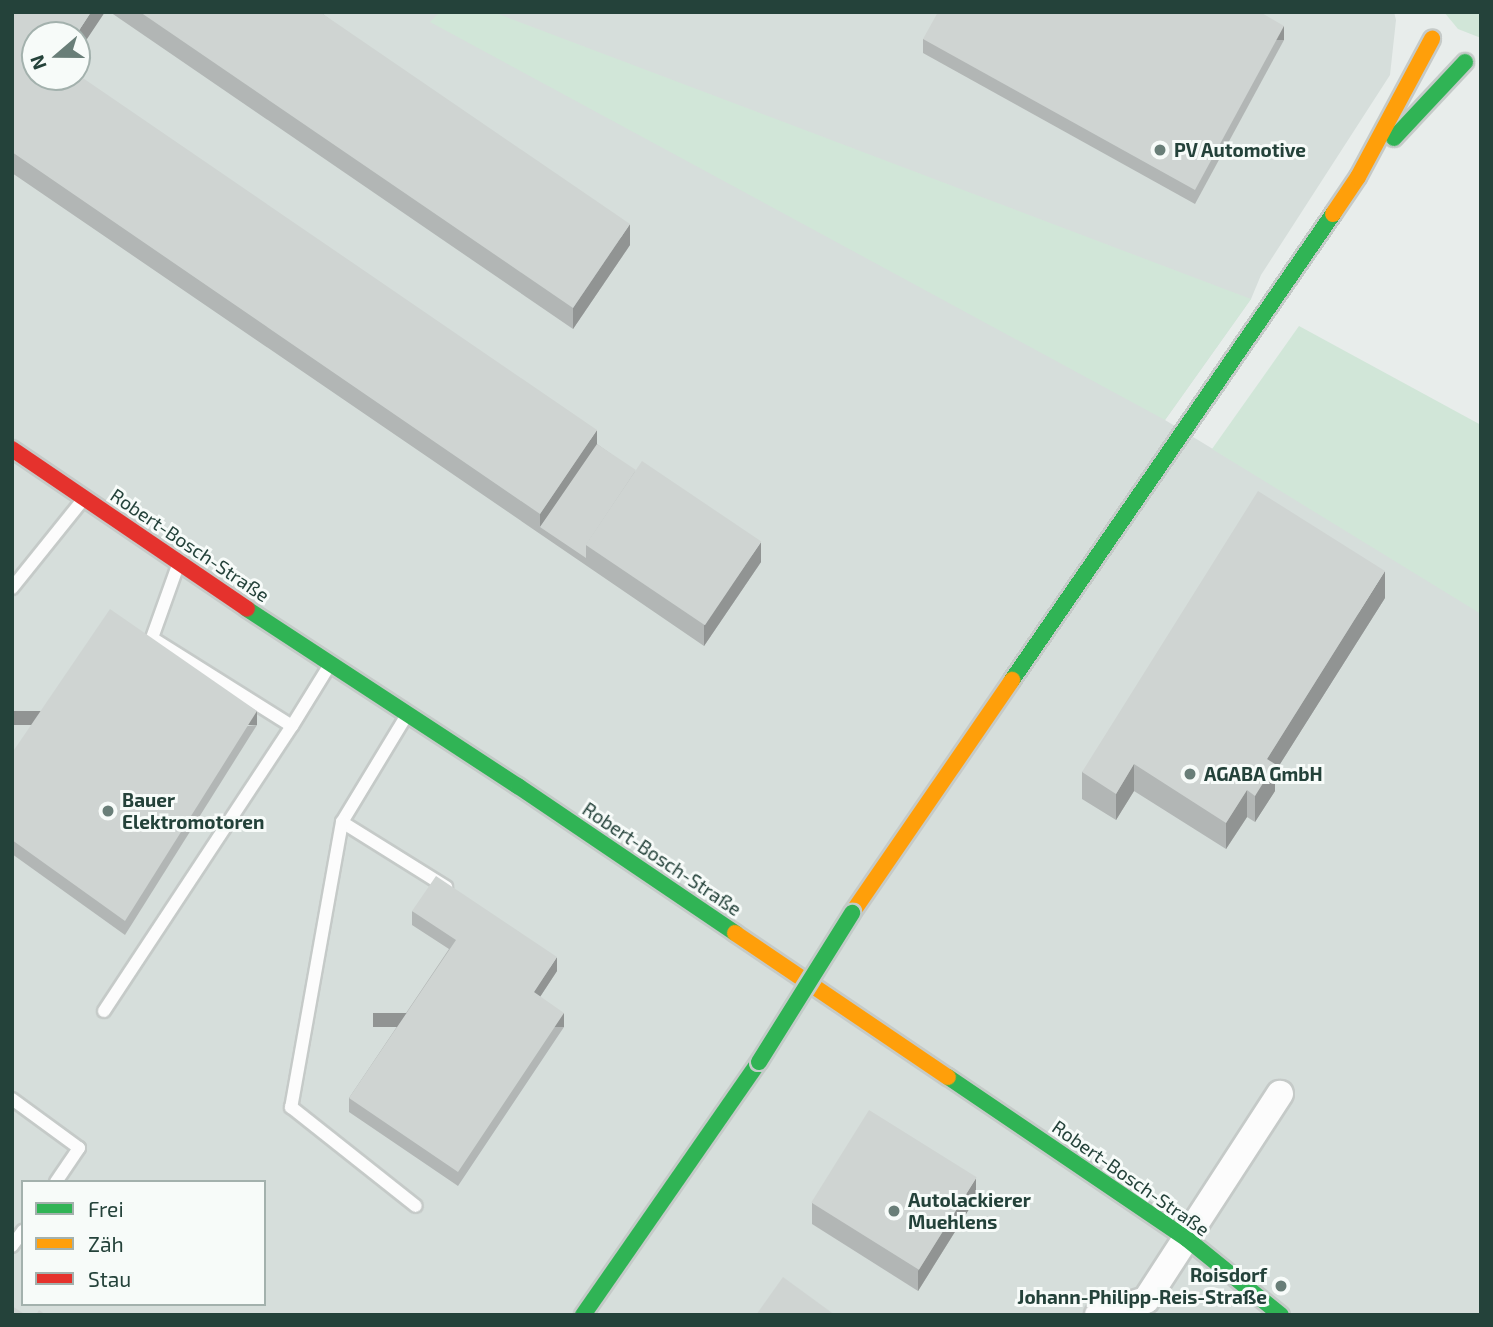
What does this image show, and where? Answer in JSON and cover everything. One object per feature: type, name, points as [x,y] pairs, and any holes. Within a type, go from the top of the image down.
[{"type":"main road","points":[[1358,177],[1473,64],[1447,52],[1432,39],[1421,22]]},
{"type":"main road","points":[[583,1315],[759,1062],[852,914],[1358,177],[1432,39]]},
{"type":"main road","name":"Robert-Bosch-Straße","points":[[12,449],[179,565],[518,786],[1186,1239],[1281,1315]]},
{"type":"street","points":[[1098,1315],[1146,1300],[1280,1094]]},
{"type":"lane","points":[[12,589],[83,499]]},
{"type":"lane","points":[[179,565],[152,638],[292,726]]},
{"type":"lane","points":[[104,1011],[292,726],[331,662]]},
{"type":"lane","points":[[407,714],[342,822],[291,1107],[416,1206]]},
{"type":"lane","points":[[342,822],[456,894]]},
{"type":"lane","points":[[12,1098],[79,1148],[57,1180]]},
{"type":"shaded area","points":[[12,12],[1394,12],[1396,20],[1390,75],[1261,275],[1251,299],[1165,420],[1481,611],[1481,1315],[12,1315]]},
{"type":"green space","points":[[440,12],[493,12],[1251,299],[1165,420],[430,22]]},
{"type":"green space","points":[[1444,12],[1481,12],[1481,38],[1458,29]]},
{"type":"green space","points":[[1299,326],[1481,425],[1481,614],[1212,449]]},
{"type":"building","points":[[12,12],[91,12],[85,21],[21,21],[21,91],[91,91],[91,84],[597,430],[540,514],[12,152]]},
{"type":"building","points":[[140,12],[320,12],[630,224],[573,308]]},
{"type":"building","name":"PV Automotive","points":[[938,12],[1260,12],[1284,26],[1195,190],[923,39]]},
{"type":"building","points":[[597,444],[636,470],[586,545],[586,558],[540,527]]},
{"type":"building","points":[[642,461],[761,542],[705,625],[586,545]]},
{"type":"building","points":[[1258,491],[1385,571],[1267,759],[1275,764],[1255,796],[1247,790],[1226,823],[1134,764],[1116,794],[1082,772]]},
{"type":"building","name":"Bauer Elektromotoren","points":[[110,609],[257,711],[125,921],[12,840],[12,753]]},
{"type":"building","points":[[436,876],[557,957],[534,992],[564,1013],[458,1172],[349,1098],[456,940],[412,911]]},
{"type":"building","name":"Autolackierer Muehlens","points":[[869,1110],[977,1177],[919,1270],[811,1202]]},
{"type":"building","points":[[783,1277],[835,1315],[756,1315]]},
{"type":"building","points":[[12,1306],[26,1315],[12,1315]]},
{"type":"traffic: fast","points":[[1394,138],[1465,62]]},
{"type":"traffic: fast","points":[[1012,680],[1333,214]]},
{"type":"traffic: fast","points":[[247,609],[518,786],[735,933]]},
{"type":"traffic: fast","points":[[759,1062],[852,913]]},
{"type":"traffic: fast","points":[[583,1315],[759,1062]]},
{"type":"traffic: fast","points":[[948,1077],[1187,1239],[1281,1315]]},
{"type":"traffic: slow","points":[[1333,214],[1358,177],[1432,39]]},
{"type":"traffic: slow","points":[[852,913],[1012,680]]},
{"type":"traffic: slow","points":[[735,933],[948,1077]]},
{"type":"traffic: jam","points":[[12,449],[247,609]]},
{"type":"place","name":"PV Automotive","points":[[1160,150]]},
{"type":"place","name":"AGABA GmbH","points":[[1190,774]]},
{"type":"place","name":"Bauer Elektromotoren","points":[[108,811]]},
{"type":"place","name":"Autolackierer Muehlens","points":[[894,1211]]},
{"type":"place","name":"Roisdorf Johann-Philipp-Reis-Straße","points":[[1281,1286]]}]
